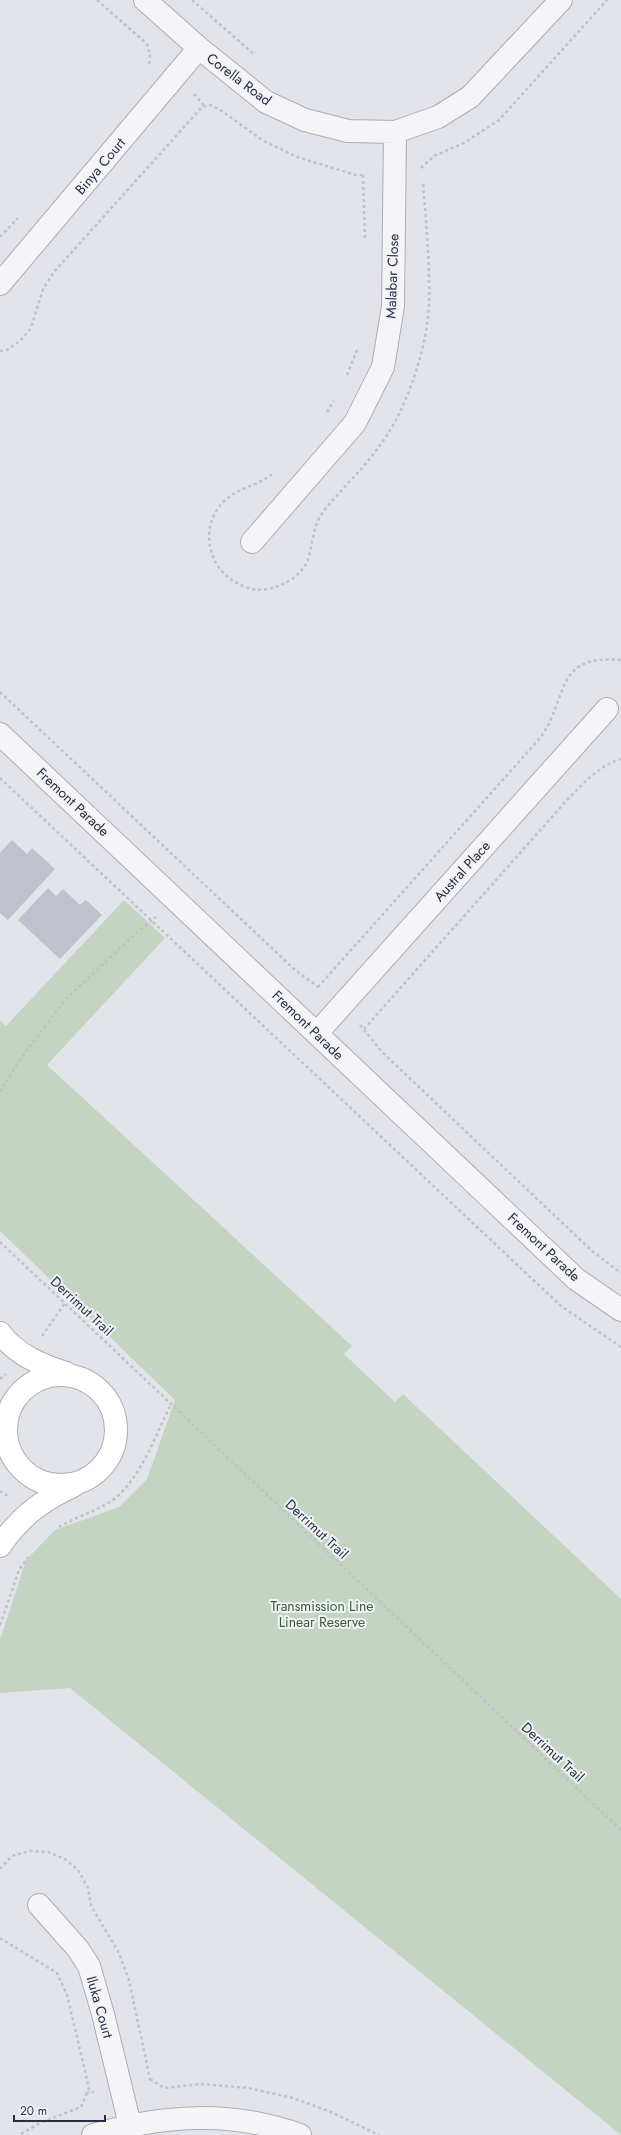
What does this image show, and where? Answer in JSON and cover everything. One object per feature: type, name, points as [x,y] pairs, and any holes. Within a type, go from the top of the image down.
[{"type":"street","name":"Corella Road","points":[[145,0],[199,48],[266,102],[305,120],[348,131],[395,132],[438,117],[470,97],[561,0]]},
{"type":"street","name":"Binya Court","points":[[0,284],[199,48]]},
{"type":"street","name":"Malabar Close","points":[[252,542],[355,423],[383,366],[393,306],[395,132]]},
{"type":"street","name":"Austral Place","points":[[317,1033],[607,709]]},
{"type":"street","name":"Fremont Parade","points":[[0,734],[576,1279],[621,1310]]},
{"type":"street","points":[[0,1333],[12,1346],[26,1357],[45,1366],[79,1378],[97,1388],[110,1403],[114,1413],[117,1433],[112,1453],[100,1470],[83,1481],[58,1492],[29,1512],[14,1527],[0,1546]]},
{"type":"street","points":[[0,1454],[8,1415],[17,1397],[40,1379],[60,1374],[79,1378]]},
{"type":"street","points":[[0,1396],[8,1445],[18,1464],[32,1476],[57,1485],[83,1481]]},
{"type":"street","name":"Iluka Court","points":[[39,1905],[78,1949],[89,1966],[105,2022],[130,2125]]},
{"type":"street","points":[[93,2135],[130,2125],[180,2118],[213,2118],[252,2121],[300,2135]]},
{"type":"path","points":[[97,0],[147,44],[150,56],[149,68]]},
{"type":"path","points":[[192,0],[257,58]]},
{"type":"path","points":[[0,352],[7,350],[21,340],[31,328],[43,289],[54,272],[202,107],[210,105],[219,109],[262,140],[297,157],[356,174],[394,174],[422,168],[434,156],[464,143],[499,120],[607,0]]},
{"type":"path","points":[[0,237],[21,214]]},
{"type":"path","points":[[318,987],[542,737],[550,725],[565,680],[574,670],[587,662],[604,658],[621,660]]},
{"type":"path","points":[[0,692],[295,970],[340,1006],[364,1029],[382,1052],[592,1251],[621,1273]]},
{"type":"path","points":[[364,1029],[566,800],[599,769],[609,763],[621,759]]},
{"type":"path","points":[[0,778],[561,1306],[621,1347]]},
{"type":"path","points":[[0,1092],[21,1058],[66,999],[177,900]]},
{"type":"path","name":"Derrimut Trail","points":[[0,1242],[621,1830]]},
{"type":"path","points":[[0,1625],[20,1570],[32,1550]]},
{"type":"path","points":[[0,1938],[57,1973],[67,1995],[89,2088],[81,2107],[40,2123],[19,2135]]},
{"type":"green space","name":"Transmission Line Linear Reserve","points":[[124,900],[165,938],[47,1065],[352,1346],[344,1354],[395,1402],[403,1394],[621,1599],[621,2135],[70,1688],[0,1693],[0,1640],[26,1560],[55,1530],[119,1507],[147,1479],[175,1400],[0,1231],[0,1021],[6,1026]]},
{"type":"building","points":[[12,840],[27,854],[32,848],[55,869],[8,920],[0,913],[0,853]]},
{"type":"building","points":[[48,888],[56,896],[63,889],[80,905],[86,900],[102,915],[60,959],[18,920]]}]
